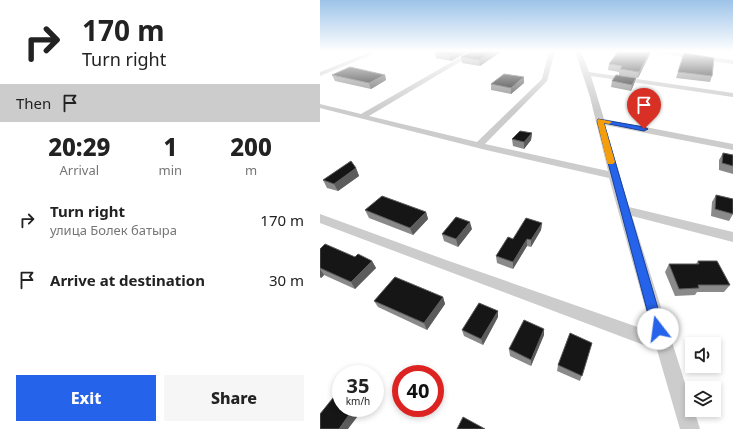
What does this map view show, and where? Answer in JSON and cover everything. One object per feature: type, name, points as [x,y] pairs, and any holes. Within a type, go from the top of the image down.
[{"type":"street","points":[[361,117],[440,71]]},
{"type":"street","points":[[479,145],[545,80],[547,71]]},
{"type":"street","points":[[587,71],[614,176],[625,210],[662,344],[690,429]]},
{"type":"street","points":[[588,74],[733,95]]},
{"type":"street","points":[[320,106],[361,117],[614,176]]},
{"type":"street","points":[[600,121],[733,147]]},
{"type":"street","points":[[625,210],[733,237]]},
{"type":"street","points":[[320,218],[441,264],[662,344]]},
{"type":"building","points":[[341,71],[368,71],[385,75],[369,83],[332,75]]},
{"type":"building","points":[[678,71],[713,71],[712,76]]},
{"type":"building","points":[[504,74],[524,77],[511,88],[491,84]]},
{"type":"building","points":[[616,75],[636,78],[632,85],[612,81]]},
{"type":"building","points":[[520,131],[532,133],[524,142],[512,139]]},
{"type":"building","points":[[723,153],[733,155],[733,166],[722,163]]},
{"type":"building","points":[[351,161],[356,168],[334,184],[323,180]]},
{"type":"building","points":[[716,195],[733,199],[733,214],[715,209]]},
{"type":"building","points":[[382,196],[426,212],[410,228],[365,210]]},
{"type":"building","points":[[456,217],[470,222],[456,239],[442,234]]},
{"type":"building","points":[[526,218],[542,223],[531,240],[527,239],[513,262],[496,256],[508,237],[513,239]]},
{"type":"building","points":[[325,244],[355,257],[358,254],[372,261],[351,282],[320,268],[320,249]]},
{"type":"building","points":[[698,261],[717,261],[730,285],[698,285],[699,288],[679,289],[669,264],[699,264]]},
{"type":"building","points":[[395,277],[443,297],[424,323],[374,301]]},
{"type":"building","points":[[479,303],[498,311],[481,339],[462,330]]},
{"type":"building","points":[[524,320],[544,329],[531,360],[509,349]]},
{"type":"building","points":[[570,333],[592,343],[582,376],[558,365]]},
{"type":"building","points":[[332,399],[332,417],[348,417],[339,429],[320,429],[320,414]]},
{"type":"building","points":[[463,417],[485,429],[457,429]]},
{"type":"slow traffic","points":[[609,122],[600,121],[611,162]]},
{"type":"route","points":[[644,129],[600,121],[614,176],[658,329]]}]
